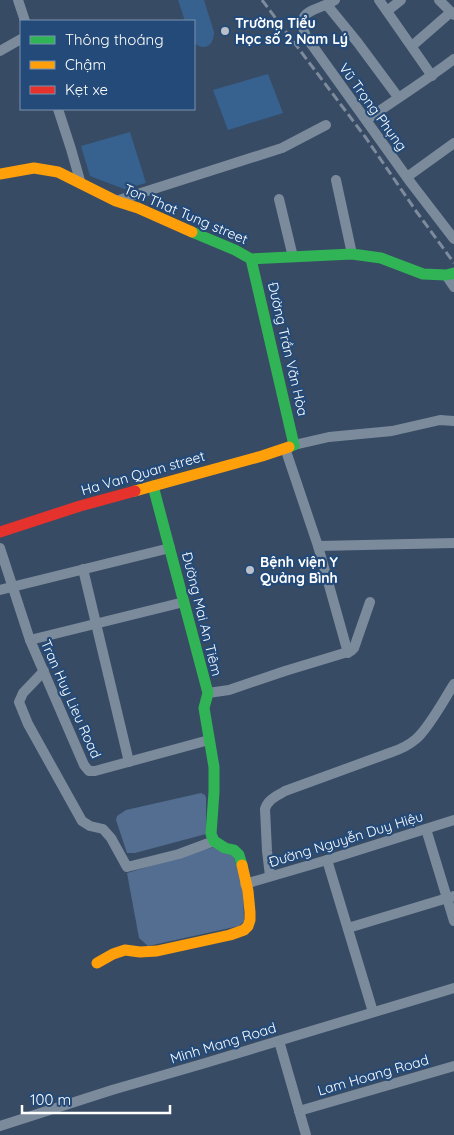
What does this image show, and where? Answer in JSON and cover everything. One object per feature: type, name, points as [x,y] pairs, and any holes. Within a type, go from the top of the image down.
[{"type":"street","points":[[18,0],[25,20]]},
{"type":"street","points":[[379,0],[432,76]]},
{"type":"street","points":[[387,11],[401,0]]},
{"type":"street","points":[[412,46],[452,13],[439,0]]},
{"type":"street","points":[[323,3],[358,43],[398,97]]},
{"type":"street","name":"Vũ Trọng Phụng","points":[[323,3],[309,11],[303,18],[302,28],[307,38],[454,239]]},
{"type":"street","points":[[0,51],[20,40]]},
{"type":"street","points":[[366,120],[454,59]]},
{"type":"street","points":[[58,110],[81,184]]},
{"type":"street","points":[[116,201],[282,148],[326,125]]},
{"type":"street","points":[[407,177],[454,143]]},
{"type":"street","name":"Ton That Tung street","points":[[0,174],[24,169],[58,172],[116,201],[138,208],[235,250],[251,259],[352,254],[381,258],[423,274],[450,274]]},
{"type":"street","points":[[336,180],[352,254]]},
{"type":"street","points":[[279,199],[293,257]]},
{"type":"street","name":"Đường Trần Văn Hòa","points":[[251,259],[290,447],[348,653]]},
{"type":"street","points":[[450,274],[454,287]]},
{"type":"street","points":[[290,447],[329,437],[392,431],[440,420],[454,421]]},
{"type":"street","name":"Ha Van Quan street","points":[[0,532],[80,506],[290,447]]},
{"type":"street","name":"Đường Mai An Tiêm","points":[[153,486],[208,694],[204,708],[214,766],[211,834],[214,841]]},
{"type":"street","points":[[318,546],[454,543]]},
{"type":"street","name":"Tran Huy Lieu Road","points":[[0,548],[30,640],[84,765],[89,771],[95,771],[208,740]]},
{"type":"street","points":[[0,590],[170,548]]},
{"type":"street","points":[[84,569],[129,762]]},
{"type":"street","points":[[30,640],[184,602]]},
{"type":"street","points":[[208,694],[229,690],[285,671],[348,653],[354,648],[370,602]]},
{"type":"street","points":[[44,671],[23,693],[19,702],[28,724],[82,821],[90,826],[103,829],[111,838],[127,867],[179,854],[214,841],[225,848],[234,850],[239,855],[250,906],[248,925],[241,932],[156,951],[140,952],[125,950],[97,963]]},
{"type":"street","points":[[270,876],[265,808],[267,803],[285,791],[403,748],[418,738],[454,684]]},
{"type":"street","name":"Đường Nguyễn Duy Hiệu","points":[[245,884],[454,820]]},
{"type":"street","points":[[426,829],[451,897],[454,921]]},
{"type":"street","points":[[326,860],[373,1012]]},
{"type":"street","points":[[348,928],[451,897]]},
{"type":"street","name":"Minh Mang Road","points":[[0,1126],[112,1090],[454,988]]},
{"type":"street","points":[[279,1041],[306,1135]]},
{"type":"street","name":"Lam Hoang Road","points":[[299,1111],[454,1066]]},
{"type":"shaded area","points":[[178,0],[204,0],[214,32],[211,44],[202,47],[195,44],[195,20],[185,20]]},
{"type":"shaded area","points":[[268,74],[283,113],[228,130],[213,90]]},
{"type":"shaded area","points":[[130,132],[146,183],[124,189],[90,176],[81,146]]},
{"type":"shaded area","points":[[201,793],[206,798],[206,834],[135,853],[127,853],[116,820],[117,816],[126,810]]},
{"type":"shaded area","points":[[217,846],[232,852],[243,887],[244,921],[239,926],[148,946],[139,938],[127,873]]},
{"type":"railway","points":[[262,0],[366,138],[454,263]]},
{"type":"traffic: fast","points":[[192,232],[235,250],[251,259],[352,254],[381,258],[423,274],[446,275],[454,273]]},
{"type":"traffic: fast","points":[[251,259],[294,445],[289,447]]},
{"type":"traffic: fast","points":[[153,486],[208,693],[204,708],[214,767],[211,834],[214,841],[225,848],[234,850],[239,855],[242,865]]},
{"type":"traffic: slow","points":[[0,174],[34,168],[58,172],[116,201],[138,208],[192,232]]},
{"type":"traffic: slow","points":[[135,491],[289,447]]},
{"type":"traffic: slow","points":[[97,963],[125,950],[140,952],[157,951],[230,935],[244,930],[248,926],[250,912],[248,891],[242,865]]},
{"type":"traffic: jam","points":[[0,532],[80,506],[135,491]]},
{"type":"place","name":"Trường Tiểu Học số 2 Nam Lý","points":[[225,31]]},
{"type":"place","name":"Bệnh viện Y Quảng Bình","points":[[250,570]]}]
